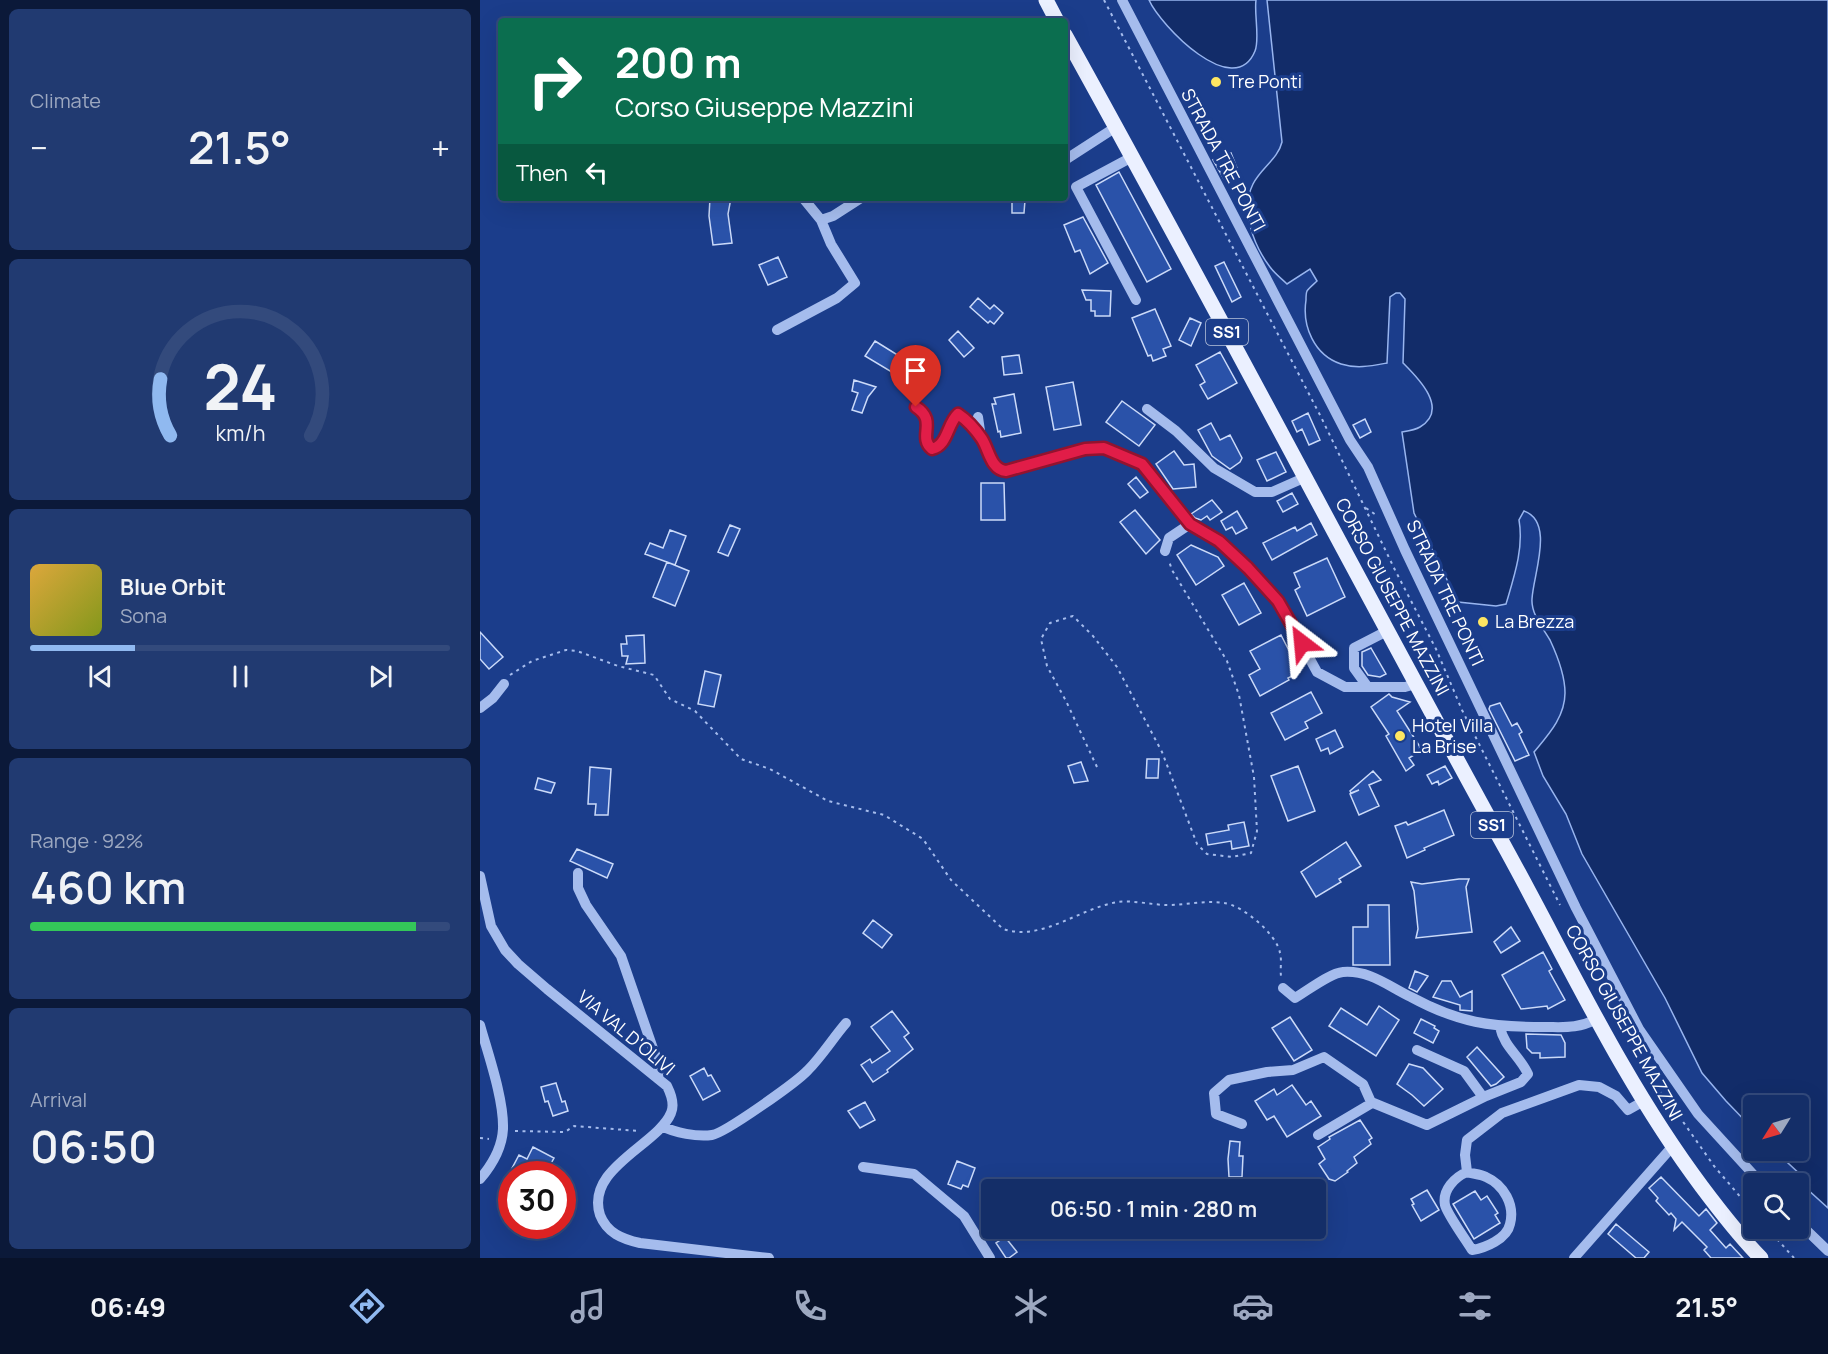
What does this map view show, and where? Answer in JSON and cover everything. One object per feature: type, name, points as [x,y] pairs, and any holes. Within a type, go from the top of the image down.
[{"type":"main road","points":[[1046,0],[1055,18]]},
{"type":"main road","name":"CORSO GIUSEPPE MAZZINI","points":[[1068,40],[1597,1019],[1672,1147],[1712,1201],[1761,1258]]},
{"type":"street","name":"STRADA TRE PONTI","points":[[1122,0],[1350,440],[1368,467],[1576,908],[1639,1029],[1698,1114],[1752,1173]]},
{"type":"street","points":[[1068,158],[1116,127]]},
{"type":"street","points":[[1132,157],[1076,187],[1136,300]]},
{"type":"street","points":[[777,330],[837,298],[855,283],[831,244],[821,220],[805,201]]},
{"type":"street","points":[[821,220],[833,216],[856,201]]},
{"type":"street","points":[[916,407],[926,415],[927,444],[932,449],[943,442],[952,420],[958,414],[981,438],[995,466],[1003,471],[1085,449],[1104,448],[1142,464],[1190,524],[1219,541],[1278,601],[1317,672],[1346,687],[1405,687],[1416,684]]},
{"type":"street","points":[[1147,409],[1176,431],[1214,468],[1255,492],[1272,492],[1306,477]]},
{"type":"street","points":[[978,417],[981,438]]},
{"type":"street","points":[[1165,551],[1169,538],[1190,524]]},
{"type":"street","points":[[1366,686],[1354,668],[1354,648],[1387,631]]},
{"type":"street","points":[[480,708],[504,684]]},
{"type":"street","points":[[578,873],[578,888],[586,904],[621,956],[659,1066],[660,1072],[657,1078]]},
{"type":"street","name":"VIA VAL D'OLIVI","points":[[480,876],[491,926],[505,950],[540,982],[667,1086],[673,1105],[671,1113],[658,1129],[618,1164],[603,1183],[598,1201],[599,1210],[607,1228],[615,1235],[640,1243],[769,1258]]},
{"type":"street","points":[[1283,988],[1295,998],[1341,972],[1371,975],[1451,1017],[1500,1027],[1582,1026],[1597,1019]]},
{"type":"street","points":[[658,1129],[713,1135],[733,1125],[807,1071],[846,1023]]},
{"type":"street","points":[[480,1025],[500,1099],[503,1131],[495,1158],[480,1179]]},
{"type":"street","points":[[1242,1124],[1216,1114],[1214,1093],[1229,1080],[1293,1070],[1324,1057],[1363,1084],[1372,1103],[1427,1125],[1521,1082],[1528,1074],[1523,1062],[1503,1040],[1500,1027]]},
{"type":"street","points":[[1417,1050],[1464,1071],[1484,1097]]},
{"type":"street","points":[[1467,1172],[1465,1155],[1467,1140],[1502,1113],[1580,1085],[1599,1087],[1616,1096],[1628,1110],[1644,1101]]},
{"type":"street","points":[[1318,1134],[1372,1103]]},
{"type":"street","points":[[1574,1258],[1672,1147]]},
{"type":"street","points":[[863,1167],[914,1174],[964,1216],[990,1258]]},
{"type":"street","points":[[1467,1172],[1487,1177],[1500,1186],[1509,1199],[1510,1225],[1503,1236],[1482,1249],[1472,1250],[1445,1205],[1446,1190],[1459,1175],[1467,1172]]},
{"type":"street","points":[[1809,1233],[1828,1251]]},
{"type":"path","points":[[1104,0],[1316,408],[1436,649],[1462,710],[1565,914]]},
{"type":"path","points":[[1097,767],[1047,666],[1041,639],[1050,623],[1073,616],[1093,636],[1117,667],[1162,752],[1197,844],[1207,854],[1232,857],[1251,853],[1257,831],[1254,777],[1239,695],[1227,661],[1172,570],[1165,551]]},
{"type":"path","points":[[504,684],[514,672],[532,661],[566,651],[577,651],[618,666],[648,672],[658,679],[670,699],[694,711],[741,759],[770,768],[828,801],[884,816],[923,839],[951,880],[1003,929],[1012,932],[1026,932],[1053,926],[1072,916],[1118,902],[1169,905],[1226,903],[1252,916],[1267,932],[1280,952],[1283,988]]},
{"type":"path","points":[[1629,1036],[1663,1097],[1714,1166],[1743,1200]]},
{"type":"path","points":[[503,1131],[565,1132],[574,1126],[658,1129]]},
{"type":"path","points":[[1777,1239],[1794,1258]]},
{"type":"water","points":[[1149,0],[1256,0],[1255,51],[1245,64],[1231,68],[1215,64],[1182,41],[1167,26]]},
{"type":"water","points":[[1267,0],[1828,0],[1828,1208],[1809,1191],[1809,1173],[1799,1173],[1786,1161],[1809,1161],[1809,1095],[1743,1095],[1743,1119],[1702,1073],[1665,998],[1582,854],[1566,814],[1543,776],[1534,752],[1559,718],[1565,693],[1558,659],[1532,605],[1540,550],[1538,526],[1533,517],[1524,511],[1519,520],[1520,541],[1515,573],[1506,604],[1496,606],[1458,602],[1414,513],[1402,432],[1420,427],[1428,420],[1432,411],[1428,394],[1416,376],[1403,363],[1405,299],[1400,293],[1390,297],[1387,363],[1358,367],[1341,364],[1332,360],[1317,347],[1308,329],[1305,310],[1306,293],[1317,281],[1310,269],[1287,284],[1272,270],[1259,249],[1248,216],[1249,194],[1256,178],[1277,153],[1282,142]]},
{"type":"building","points":[[1231,153],[1239,173],[1224,179],[1213,160]]},
{"type":"building","points":[[1119,172],[1171,269],[1147,282],[1096,185]]},
{"type":"building","points":[[710,201],[730,201],[728,214],[732,243],[713,245],[709,216]]},
{"type":"building","points":[[1012,201],[1025,201],[1024,213],[1012,213]]},
{"type":"building","points":[[1083,217],[1108,263],[1090,274],[1080,250],[1075,252],[1064,225]]},
{"type":"building","points":[[778,257],[787,277],[768,285],[759,265]]},
{"type":"building","points":[[1224,262],[1241,297],[1232,302],[1215,266]]},
{"type":"building","points":[[1082,290],[1111,291],[1110,316],[1095,316],[1095,311],[1091,311],[1091,300],[1086,300]]},
{"type":"building","points":[[978,298],[990,309],[994,305],[1003,313],[994,324],[990,321],[988,323],[970,307]]},
{"type":"building","points":[[1155,309],[1171,346],[1163,349],[1166,356],[1153,361],[1151,355],[1148,356],[1132,318]]},
{"type":"building","points":[[1190,318],[1201,323],[1191,346],[1179,340]]},
{"type":"building","points":[[958,331],[974,348],[964,357],[949,340]]},
{"type":"building","points":[[875,341],[904,359],[895,374],[865,356]]},
{"type":"building","points":[[1220,352],[1237,383],[1208,399],[1200,385],[1205,382],[1196,365]]},
{"type":"building","points":[[1019,355],[1022,373],[1004,375],[1002,357]]},
{"type":"building","points":[[854,380],[876,387],[868,397],[862,413],[852,410],[858,393],[852,391]]},
{"type":"building","points":[[1073,382],[1081,425],[1054,430],[1046,387]]},
{"type":"building","points":[[1014,394],[1021,433],[1001,437],[992,404],[996,404],[994,398]]},
{"type":"building","points":[[1122,401],[1155,425],[1139,446],[1106,422]]},
{"type":"building","points":[[1308,413],[1320,440],[1309,445],[1302,429],[1297,432],[1292,421]]},
{"type":"building","points":[[1365,419],[1371,432],[1360,438],[1353,425]]},
{"type":"building","points":[[1211,423],[1220,440],[1230,435],[1242,458],[1230,469],[1212,456],[1198,430]]},
{"type":"building","points":[[1174,451],[1184,465],[1194,464],[1196,487],[1173,489],[1156,464]]},
{"type":"building","points":[[1276,452],[1286,472],[1267,481],[1257,460]]},
{"type":"building","points":[[1136,477],[1148,492],[1140,498],[1128,484]]},
{"type":"building","points":[[981,483],[1004,483],[1005,520],[981,520]]},
{"type":"building","points":[[1292,493],[1298,504],[1283,512],[1277,501]]},
{"type":"building","points":[[1212,500],[1222,512],[1210,520],[1207,516],[1201,520],[1191,514]]},
{"type":"building","points":[[1135,510],[1160,540],[1146,554],[1120,522]]},
{"type":"building","points":[[1237,511],[1247,528],[1236,534],[1232,527],[1226,530],[1221,521]]},
{"type":"building","points":[[1311,523],[1317,535],[1272,560],[1263,543],[1295,527],[1297,531]]},
{"type":"building","points":[[730,525],[740,529],[728,556],[718,552]]},
{"type":"building","points":[[670,530],[686,536],[675,565],[645,554],[650,543],[663,548]]},
{"type":"building","points":[[1191,545],[1218,557],[1224,566],[1196,585],[1177,555]]},
{"type":"building","points":[[1327,558],[1345,597],[1307,616],[1295,590],[1300,587],[1294,573]]},
{"type":"building","points":[[667,562],[689,571],[675,606],[653,597]]},
{"type":"building","points":[[1244,583],[1261,613],[1239,625],[1222,595]]},
{"type":"building","points":[[480,632],[503,657],[489,669],[480,659]]},
{"type":"building","points":[[644,635],[645,663],[626,664],[628,656],[622,656],[621,644],[627,644],[626,636]]},
{"type":"building","points":[[1281,635],[1300,672],[1260,696],[1249,675],[1260,669],[1250,651]]},
{"type":"building","points":[[1371,648],[1386,674],[1380,677],[1368,675],[1362,666],[1362,652]]},
{"type":"building","points":[[705,671],[721,675],[714,707],[698,704]]},
{"type":"building","points":[[1311,692],[1322,713],[1305,722],[1308,728],[1285,740],[1271,713]]},
{"type":"building","points":[[1389,694],[1410,702],[1397,711],[1422,750],[1409,758],[1414,765],[1406,771],[1386,736],[1389,734],[1371,707]]},
{"type":"building","points":[[1500,703],[1512,726],[1517,723],[1522,732],[1519,734],[1529,755],[1515,761],[1489,709],[1490,706]]},
{"type":"building","points":[[1335,730],[1343,747],[1330,754],[1328,748],[1321,751],[1316,739]]},
{"type":"building","points":[[1147,759],[1159,759],[1158,778],[1146,778]]},
{"type":"building","points":[[1081,762],[1088,781],[1074,783],[1068,766]]},
{"type":"building","points":[[1298,766],[1315,811],[1288,821],[1271,776]]},
{"type":"building","points":[[1445,766],[1452,778],[1439,785],[1438,781],[1432,784],[1427,775]]},
{"type":"building","points":[[590,767],[611,769],[608,815],[595,815],[596,804],[588,804]]},
{"type":"building","points":[[1373,771],[1381,780],[1369,785],[1379,806],[1359,815],[1350,794],[1359,790],[1351,793],[1350,791]]},
{"type":"building","points":[[538,778],[555,783],[551,793],[535,789]]},
{"type":"building","points":[[1444,810],[1454,835],[1407,858],[1395,826],[1406,822],[1408,825]]},
{"type":"building","points":[[1244,822],[1249,846],[1232,849],[1231,841],[1208,845],[1206,834],[1229,830],[1228,825]]},
{"type":"building","points":[[1346,842],[1361,866],[1339,879],[1341,882],[1316,897],[1301,872]]},
{"type":"building","points":[[577,849],[613,864],[607,878],[570,861]]},
{"type":"building","points":[[1469,879],[1466,887],[1472,932],[1416,938],[1418,929],[1411,882],[1422,884]]},
{"type":"building","points":[[1368,905],[1389,905],[1390,965],[1353,965],[1353,927],[1368,927]]},
{"type":"building","points":[[873,920],[892,935],[882,948],[863,933]]},
{"type":"building","points":[[1511,927],[1520,941],[1501,953],[1494,942]]},
{"type":"building","points":[[1543,952],[1552,969],[1549,971],[1565,1000],[1548,1009],[1547,1006],[1521,1009],[1502,975]]},
{"type":"building","points":[[1415,971],[1428,976],[1417,992],[1409,988]]},
{"type":"building","points":[[1442,981],[1451,981],[1460,997],[1472,991],[1472,1011],[1460,1010],[1460,1005],[1433,997]]},
{"type":"building","points":[[1379,1006],[1399,1020],[1376,1056],[1329,1026],[1341,1008],[1367,1025]]},
{"type":"building","points":[[892,1011],[909,1033],[904,1037],[913,1049],[887,1070],[888,1072],[873,1082],[861,1065],[870,1059],[872,1063],[890,1051],[871,1027]]},
{"type":"building","points":[[1290,1017],[1312,1050],[1294,1061],[1272,1028]]},
{"type":"building","points":[[1421,1019],[1435,1026],[1434,1028],[1439,1031],[1433,1043],[1414,1033]]},
{"type":"building","points":[[1526,1034],[1561,1035],[1565,1043],[1565,1057],[1540,1058],[1540,1053],[1532,1053],[1527,1048]]},
{"type":"building","points":[[1477,1047],[1504,1077],[1496,1084],[1491,1086],[1467,1057]]},
{"type":"building","points":[[1409,1064],[1423,1068],[1443,1089],[1424,1106],[1397,1084]]},
{"type":"building","points":[[704,1068],[720,1091],[703,1100],[690,1076]]},
{"type":"building","points":[[556,1083],[562,1102],[565,1101],[568,1111],[553,1116],[548,1101],[545,1102],[541,1087]]},
{"type":"building","points":[[1292,1085],[1306,1105],[1311,1101],[1321,1116],[1287,1137],[1274,1116],[1267,1120],[1255,1101],[1274,1089],[1277,1095]]},
{"type":"building","points":[[865,1102],[875,1120],[860,1128],[848,1111]]},
{"type":"building","points":[[1360,1120],[1372,1138],[1369,1140],[1371,1144],[1354,1157],[1357,1163],[1348,1172],[1335,1181],[1329,1179],[1319,1164],[1325,1159],[1318,1147],[1330,1139],[1329,1137]]},
{"type":"building","points":[[1230,1141],[1240,1142],[1239,1156],[1243,1156],[1242,1177],[1229,1177]]},
{"type":"building","points":[[533,1147],[554,1158],[552,1161],[516,1161],[519,1155],[527,1159]]},
{"type":"building","points":[[957,1161],[975,1168],[968,1187],[963,1185],[961,1189],[948,1184]]},
{"type":"building","points":[[1661,1177],[1699,1216],[1706,1209],[1717,1223],[1710,1230],[1726,1248],[1730,1244],[1743,1258],[1711,1258],[1704,1250],[1707,1247],[1682,1222],[1674,1230],[1676,1219],[1656,1201],[1658,1198],[1649,1188]]},
{"type":"building","points":[[1427,1190],[1439,1210],[1421,1221],[1411,1199]]},
{"type":"building","points":[[1475,1191],[1481,1200],[1487,1196],[1498,1213],[1495,1215],[1500,1223],[1474,1239],[1453,1204]]},
{"type":"building","points":[[1616,1224],[1649,1252],[1644,1258],[1636,1258],[1608,1234]]},
{"type":"building","points":[[1007,1239],[1017,1252],[1006,1258],[996,1243]]},
{"type":"place","name":"Tre Ponti","points":[[1216,82]]},
{"type":"place","name":"La Brezza","points":[[1483,622]]},
{"type":"place","name":"Hotel Villa La Brise","points":[[1400,736]]},
{"type":"route","points":[[916,407],[926,415],[929,447],[932,449],[943,442],[952,420],[958,414],[981,438],[995,466],[1000,471],[1085,449],[1104,448],[1142,464],[1190,524],[1219,541],[1278,601],[1302,643]]}]
